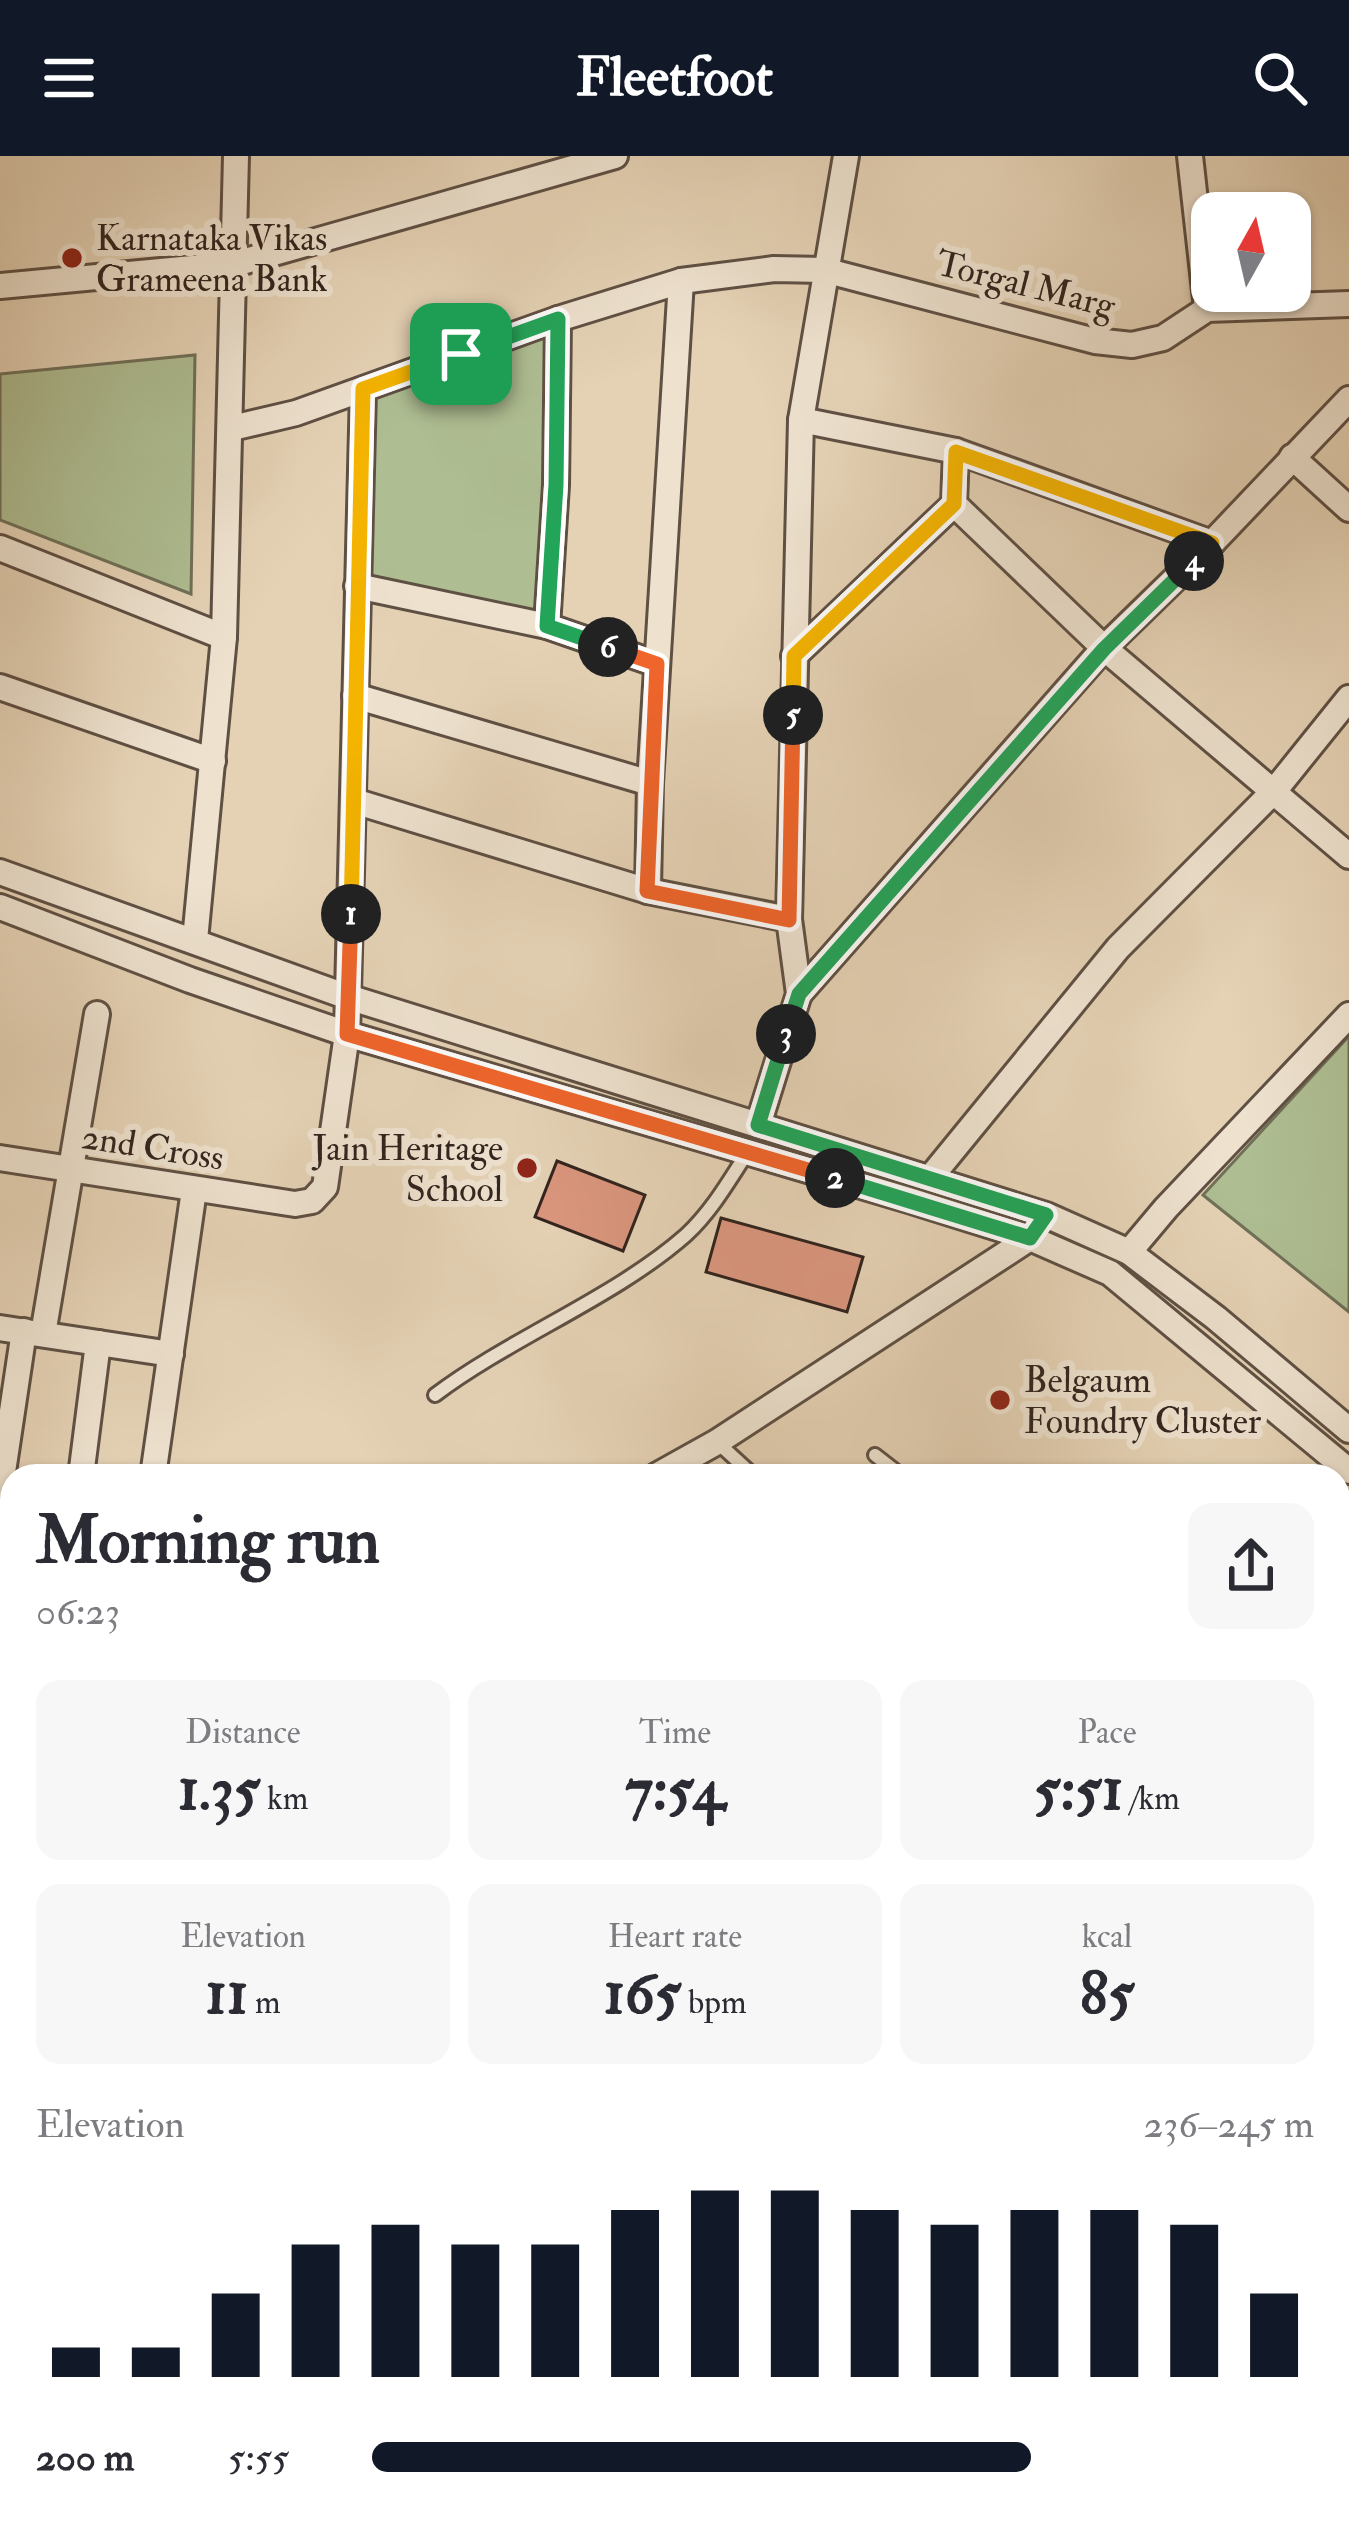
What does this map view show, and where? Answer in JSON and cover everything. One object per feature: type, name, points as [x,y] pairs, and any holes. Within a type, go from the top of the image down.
[{"type":"street","points":[[195,940],[224,637],[236,156]]},
{"type":"street","points":[[0,286],[235,264],[615,156]]},
{"type":"street","points":[[799,994],[789,920],[801,420],[846,156]]},
{"type":"street","points":[[1190,156],[1194,192]]},
{"type":"street","name":"Torgal Marg","points":[[232,428],[296,413],[558,319],[681,281],[774,269],[824,270],[1095,340],[1132,345],[1162,338],[1203,312]]},
{"type":"street","points":[[647,891],[681,281]]},
{"type":"street","name":"Torgal Marg","points":[[1311,305],[1349,304]]},
{"type":"street","points":[[547,626],[556,485],[558,319]]},
{"type":"street","points":[[347,1034],[363,389]]},
{"type":"street","points":[[758,1125],[799,994],[1104,649],[1349,399]]},
{"type":"street","points":[[801,420],[956,452],[1212,543]]},
{"type":"street","points":[[794,656],[954,504],[956,452]]},
{"type":"street","points":[[1292,457],[1349,509]]},
{"type":"street","points":[[954,504],[1104,649],[1349,856]]},
{"type":"street","points":[[0,548],[224,637]]},
{"type":"street","points":[[357,586],[547,626],[657,664]]},
{"type":"street","points":[[0,687],[213,761]]},
{"type":"street","points":[[355,696],[650,783]]},
{"type":"street","points":[[930,1178],[1118,948],[1275,790],[1349,698]]},
{"type":"street","points":[[354,801],[647,891],[789,920]]},
{"type":"street","points":[[0,872],[348,997],[1046,1215],[1129,1252],[1349,1430]]},
{"type":"street","points":[[0,907],[347,1034],[1030,1238],[1110,1273],[1341,1464]]},
{"type":"street","points":[[4,1464],[22,1331],[70,1169],[97,1014]]},
{"type":"street","points":[[1129,1252],[1349,1015]]},
{"type":"street","name":"2nd Cross","points":[[0,1158],[194,1190],[296,1204],[312,1201],[325,1187],[347,1034]]},
{"type":"street","points":[[155,1464],[194,1190]]},
{"type":"street","points":[[678,1464],[1030,1238],[1046,1215]]},
{"type":"street","points":[[22,1331],[171,1354]]},
{"type":"street","points":[[83,1464],[98,1343]]},
{"type":"lane","points":[[435,1395],[688,1234],[747,1153]]},
{"type":"lane","points":[[717,1442],[741,1464]]},
{"type":"lane","points":[[875,1455],[887,1464]]},
{"type":"green space","points":[[553,328],[542,620],[363,583],[369,395]]},
{"type":"green space","points":[[195,355],[191,594],[0,520],[0,374]]},
{"type":"green space","points":[[1349,1036],[1349,1312],[1203,1195]]},
{"type":"building","points":[[557,1161],[645,1195],[623,1251],[535,1217]]},
{"type":"building","points":[[721,1218],[863,1257],[847,1312],[706,1272]]},
{"type":"place","name":"Karnataka Vikas Grameena Bank","points":[[72,258]]},
{"type":"place","name":"Jain Heritage School","points":[[527,1168]]},
{"type":"place","name":"Belgaum Foundry Cluster","points":[[1000,1400]]},
{"type":"route","points":[[558,319],[556,485],[547,626],[657,664],[647,891],[789,920],[794,656],[954,504],[956,452],[1212,543],[1104,649],[799,994],[758,1125],[1046,1215],[1030,1238],[347,1034],[363,389],[461,354],[558,319]]}]
